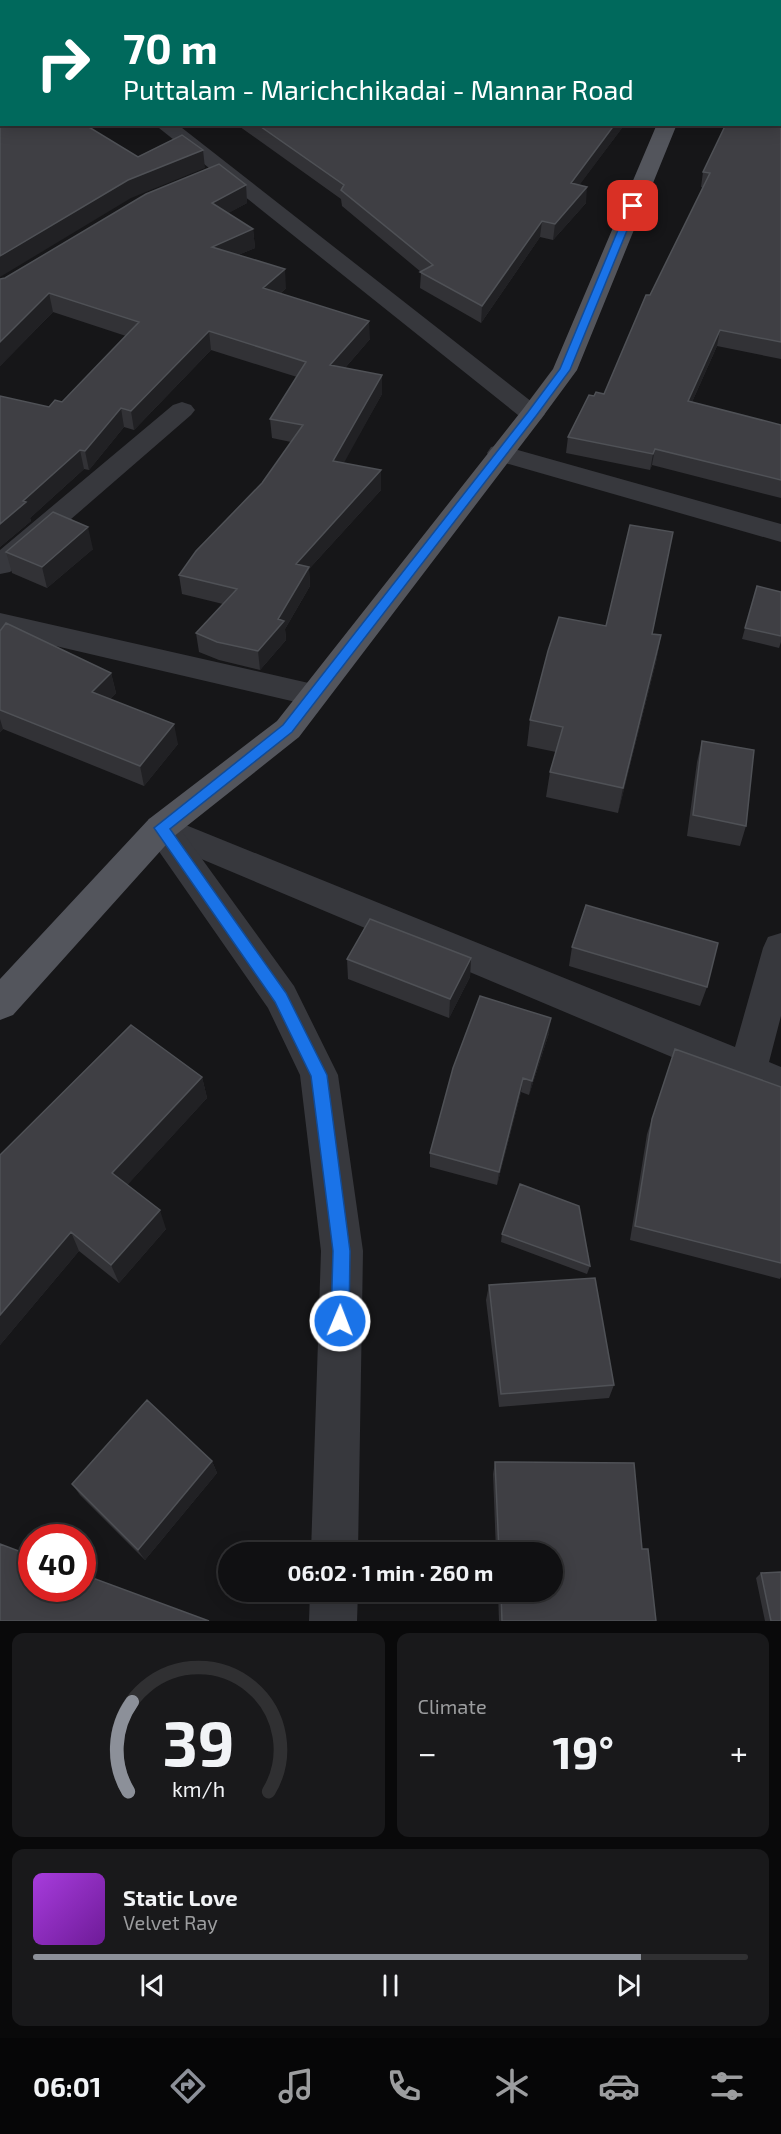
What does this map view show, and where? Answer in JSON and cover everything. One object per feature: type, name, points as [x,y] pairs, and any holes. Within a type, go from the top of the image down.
[{"type":"main road","points":[[0,1004],[161,828],[288,729],[532,414],[564,370],[666,126]]},
{"type":"street","points":[[166,126],[212,175],[532,414]]},
{"type":"street","points":[[0,565],[182,410]]},
{"type":"street","points":[[500,453],[781,533]]},
{"type":"street","points":[[0,623],[314,695]]},
{"type":"street","points":[[161,828],[748,1070],[781,1086]]},
{"type":"street","points":[[161,828],[281,998],[319,1075],[342,1251],[335,1542]]},
{"type":"street","points":[[748,1070],[781,948]]},
{"type":"street","points":[[333,1621],[334,1602]]},
{"type":"building","points":[[0,126],[87,126],[138,157],[182,135],[203,150],[128,180],[0,256]]},
{"type":"building","points":[[260,126],[614,126],[571,183],[587,187],[555,224],[542,221],[482,306],[420,272],[433,265],[341,190],[344,185]]},
{"type":"building","points":[[725,126],[781,126],[781,342],[720,330],[688,401],[781,425],[781,480],[655,449],[653,454],[568,437],[589,395],[594,396],[596,392],[604,394],[646,295],[650,295],[710,173],[703,172]]},
{"type":"building","points":[[219,164],[246,185],[212,203],[253,229],[212,247],[285,269],[263,288],[369,321],[330,365],[382,375],[333,461],[381,470],[296,564],[309,567],[278,619],[284,621],[258,651],[217,642],[196,633],[237,589],[179,575],[196,551],[262,483],[303,425],[270,419],[306,362],[209,331],[131,411],[121,408],[85,451],[80,450],[0,524],[0,396],[49,407],[55,400],[62,402],[139,322],[49,293],[0,342],[0,279],[146,194]]},
{"type":"building","points":[[53,512],[88,527],[42,567],[6,552]]},
{"type":"building","points":[[630,525],[673,532],[652,634],[661,635],[623,788],[550,772],[563,727],[530,720],[559,617],[606,626]]},
{"type":"building","points":[[757,586],[781,592],[781,636],[745,628]]},
{"type":"building","points":[[6,623],[111,673],[92,692],[174,724],[140,766],[0,710],[0,631]]},
{"type":"building","points":[[702,741],[754,750],[746,826],[693,815]]},
{"type":"building","points":[[586,905],[718,943],[707,987],[572,947]]},
{"type":"building","points":[[370,919],[471,958],[450,999],[347,959]]},
{"type":"building","points":[[480,996],[551,1018],[532,1081],[523,1078],[499,1172],[430,1153],[453,1068]]},
{"type":"building","points":[[131,1025],[202,1077],[112,1173],[160,1210],[111,1265],[71,1232],[0,1315],[0,1155]]},
{"type":"building","points":[[675,1049],[781,1087],[781,1263],[635,1226],[652,1119]]},
{"type":"building","points":[[520,1184],[579,1206],[590,1266],[502,1234]]},
{"type":"building","points":[[595,1278],[614,1385],[501,1394],[489,1285]]},
{"type":"building","points":[[147,1400],[212,1461],[138,1550],[72,1484]]},
{"type":"building","points":[[495,1462],[634,1463],[642,1549],[648,1549],[656,1621],[502,1621],[501,1602],[563,1602],[563,1542],[499,1542]]},
{"type":"building","points":[[0,1544],[18,1551],[18,1602],[96,1602],[96,1579],[209,1621],[0,1621]]},
{"type":"building","points":[[781,1572],[781,1621],[771,1621],[761,1573]]},
{"type":"route","points":[[340,1321],[342,1251],[319,1075],[281,998],[161,828],[288,729],[532,414],[564,370],[633,206]]}]
